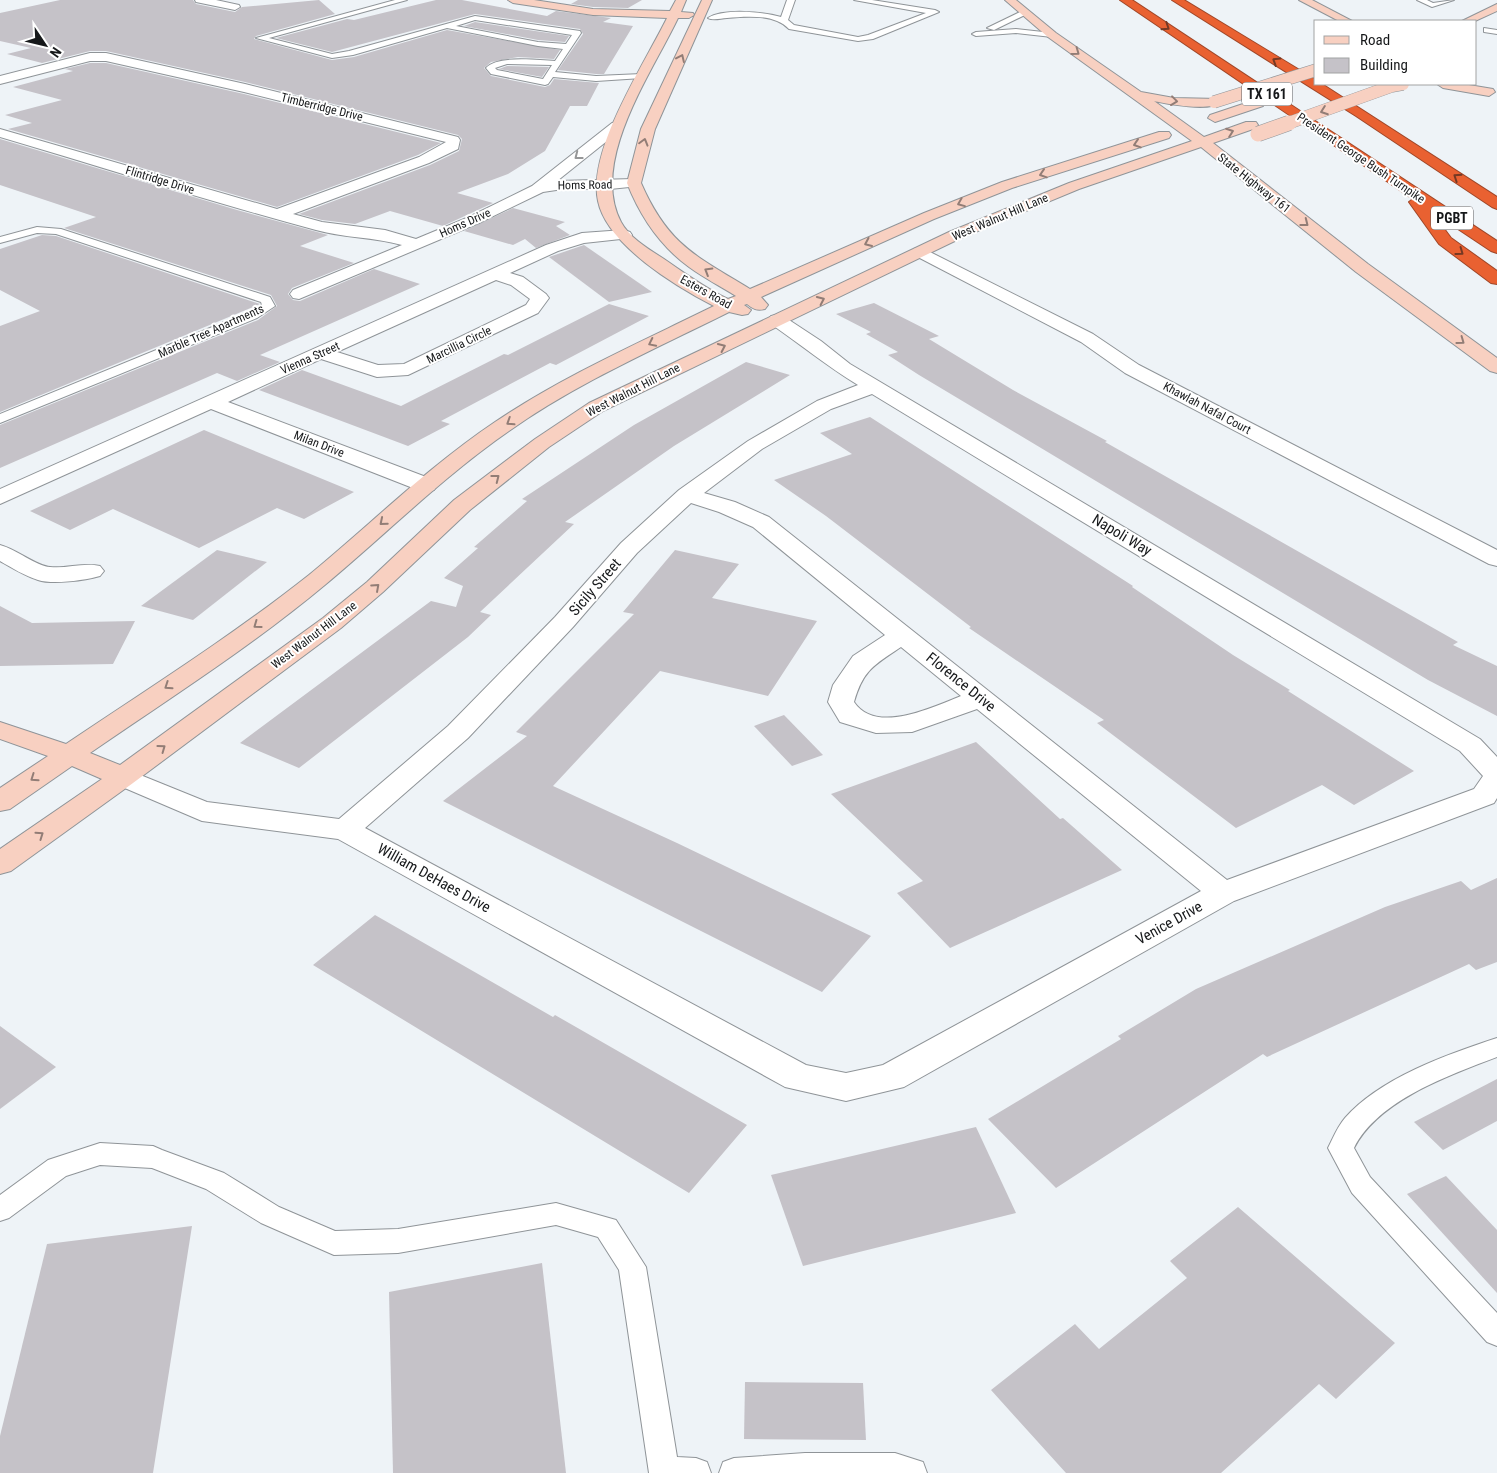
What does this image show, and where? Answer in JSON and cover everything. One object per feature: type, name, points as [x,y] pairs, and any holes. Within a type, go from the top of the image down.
[{"type":"highway","name":"President George Bush Turnpike","points":[[1125,0],[1497,248]]},
{"type":"highway","name":"TX 161","points":[[1177,0],[1314,83]]},
{"type":"highway","name":"TX 161","points":[[1317,85],[1361,112],[1497,204]]},
{"type":"highway","points":[[1407,189],[1445,241],[1497,279]]},
{"type":"main road","points":[[513,0],[593,12],[706,17]]},
{"type":"main road","name":"Esters Road","points":[[681,0],[674,15],[657,76],[648,130],[634,183],[653,221],[671,242],[693,262],[750,296],[777,320]]},
{"type":"main road","name":"Esters Road","points":[[707,0],[706,17],[616,126],[603,185],[604,202],[613,223],[624,235],[666,269],[727,306],[777,320]]},
{"type":"main road","name":"State Highway 161","points":[[1010,0],[1052,35],[1203,142],[1362,268],[1497,367]]},
{"type":"main road","points":[[1304,0],[1345,20]]},
{"type":"main road","points":[[1470,20],[1497,7]]},
{"type":"main road","points":[[1477,36],[1494,29]]},
{"type":"main road","points":[[1135,93],[1174,102],[1214,102],[1314,71]]},
{"type":"main road","name":"West Walnut Hill Lane","points":[[0,802],[234,642],[317,580],[426,485],[501,427],[551,395],[727,306],[929,216],[1007,185],[1184,129],[1314,84]]},
{"type":"main road","name":"West Walnut Hill Lane","points":[[0,864],[332,623],[376,587],[462,505],[542,442],[596,407],[955,235],[1074,186],[1150,159],[1203,142],[1255,130],[1362,85]]},
{"type":"main road","points":[[1227,162],[1229,150],[1255,130],[1398,85]]},
{"type":"main road","points":[[1448,85],[1493,95]]},
{"type":"main road","points":[[1475,85],[1493,95]]},
{"type":"main road","points":[[1150,159],[1189,160]]},
{"type":"main road","points":[[1205,162],[1241,172]]},
{"type":"main road","points":[[955,235],[968,221],[1019,194],[1015,189],[1007,185]]},
{"type":"main road","points":[[647,255],[660,272],[694,299],[694,313],[678,330]]},
{"type":"main road","name":"William DeHaes Drive","points":[[0,730],[123,776]]},
{"type":"street","points":[[200,0],[235,7]]},
{"type":"street","name":"Timberridge Drive","points":[[0,80],[90,57],[106,57],[254,90],[453,140],[454,146],[424,160],[276,215]]},
{"type":"street","name":"Homs Drive","points":[[299,294],[474,220],[536,190],[616,126]]},
{"type":"street","name":"Flintridge Drive","points":[[0,133],[321,227],[386,235],[418,244]]},
{"type":"street","name":"Homs Road","points":[[536,190],[556,184],[572,182],[603,185],[634,183]]},
{"type":"street","name":"Flintridge Drive","points":[[321,227],[348,239],[395,254]]},
{"type":"street","name":"Vienna Street","points":[[0,497],[568,242],[582,238],[624,235]]},
{"type":"street","name":"Khawlah Nafal Court","points":[[920,252],[1087,338],[1132,369],[1497,559]]},
{"type":"street","name":"Marcillia Circle","points":[[321,353],[377,371],[408,369],[532,309],[540,298],[517,281],[495,274]]},
{"type":"street","name":"Napoli Way","points":[[777,320],[814,345],[843,368],[1470,745]]},
{"type":"street","name":"Sicily Street","points":[[345,830],[458,732],[564,622],[630,548],[687,495],[755,445],[824,405],[875,386]]},
{"type":"street","name":"Milan Drive","points":[[211,402],[426,485]]},
{"type":"street","name":"Florence Drive","points":[[687,495],[726,507],[761,522],[1223,893]]},
{"type":"street","points":[[0,552],[45,575],[92,571]]},
{"type":"street","points":[[902,635],[862,660],[846,685],[841,702],[850,716],[876,725],[912,724],[981,698]]},
{"type":"street","name":"Venice Drive","points":[[846,1087],[890,1077],[1223,893],[1484,796],[1497,776],[1470,745]]},
{"type":"street","name":"William DeHaes Drive","points":[[123,776],[202,811],[345,830],[798,1076],[846,1087]]},
{"type":"lane","points":[[403,0],[260,38],[332,56],[350,53],[475,18],[577,33],[546,82],[494,72],[490,68],[507,62],[558,63]]},
{"type":"lane","points":[[784,20],[791,0]]},
{"type":"lane","points":[[706,17],[719,21],[757,22],[784,20],[792,27],[858,39],[870,37],[936,12],[858,0]]},
{"type":"lane","points":[[1420,0],[1432,4],[1450,0]]},
{"type":"lane","points":[[1025,13],[972,36],[1016,31],[1052,35]]},
{"type":"lane","points":[[446,26],[538,44],[567,47]]},
{"type":"lane","points":[[551,74],[564,77],[621,78],[657,76]]},
{"type":"lane","name":"Marble Tree Apartments","points":[[0,240],[37,230],[57,231],[266,300],[268,306],[253,315],[0,419]]},
{"type":"lane","points":[[1497,1047],[1454,1062],[1384,1098],[1353,1126],[1341,1148],[1361,1185],[1497,1333]]},
{"type":"lane","points":[[0,1210],[57,1168],[100,1154],[153,1157],[215,1181],[270,1214],[334,1243],[398,1241],[556,1214],[607,1228],[632,1267],[664,1472],[696,1473]]},
{"type":"lane","points":[[734,1473],[805,1468],[895,1468],[912,1473]]},
{"type":"building","points":[[60,0],[193,0],[196,4],[235,12],[242,7],[319,0],[335,14],[256,36],[254,39],[332,60],[354,57],[447,30],[560,50],[554,59],[518,57],[491,62],[484,68],[491,76],[545,87],[550,85],[554,79],[599,83],[587,106],[570,106],[545,151],[508,174],[457,193],[493,203],[443,226],[390,211],[355,224],[322,220],[299,214],[430,165],[459,151],[462,139],[458,135],[245,82],[106,51],[90,51],[42,63],[7,54],[31,48],[0,41],[0,13]]},
{"type":"building","points":[[436,0],[462,0],[547,16],[556,11],[611,18],[603,22],[633,26],[604,74],[558,70],[583,34],[580,29],[475,14],[332,52],[276,38],[347,19],[354,20]]},
{"type":"building","points":[[578,0],[642,0],[628,8],[571,4]]},
{"type":"building","points":[[475,22],[569,36],[565,42],[538,40],[464,26]]},
{"type":"building","points":[[90,63],[106,63],[244,94],[441,143],[418,155],[277,207],[8,129],[32,123],[5,115],[62,100],[13,87],[73,71],[65,69]]},
{"type":"building","points":[[507,66],[549,67],[542,77],[499,69]]},
{"type":"building","points":[[0,139],[237,210],[328,235],[300,246],[354,263],[292,288],[288,294],[293,300],[300,301],[374,269],[420,284],[260,355],[280,362],[237,381],[217,373],[0,468],[0,425],[258,320],[277,306],[271,295],[64,228],[96,217],[0,185]]},
{"type":"building","points":[[513,208],[565,222],[556,226],[570,235],[536,248],[525,239],[513,245],[464,231]]},
{"type":"building","points":[[42,235],[56,236],[260,304],[0,412],[0,326],[40,311],[0,290],[0,249]]},
{"type":"building","points":[[584,245],[652,292],[609,302],[549,257]]},
{"type":"building","points":[[874,303],[939,336],[929,339],[1013,390],[1107,441],[1105,442],[1458,642],[1453,645],[1497,666],[1497,716],[1428,680],[919,375],[888,355],[898,352],[866,334],[871,332],[836,314]]},
{"type":"building","points":[[609,304],[649,316],[556,365],[550,363],[441,421],[450,424],[408,446],[259,390],[302,370],[401,406]]},
{"type":"building","points":[[746,362],[790,375],[674,446],[565,522],[574,524],[480,612],[491,615],[468,637],[299,768],[240,743],[431,601],[456,607],[463,586],[444,578],[478,548],[474,547],[527,501],[522,499],[634,425]]},
{"type":"building","points":[[870,417],[1133,586],[1233,655],[1414,771],[1354,805],[1322,785],[1236,828],[1097,723],[1104,720],[969,628],[971,627],[826,516],[774,480],[852,454],[820,433]]},
{"type":"building","points":[[204,430],[354,492],[304,519],[277,508],[199,548],[113,509],[70,530],[30,511]]},
{"type":"building","points":[[217,550],[267,562],[193,620],[141,606]]},
{"type":"building","points":[[675,550],[739,564],[712,598],[817,621],[768,696],[660,671],[553,786],[871,936],[822,992],[443,801],[527,736],[516,732],[634,614],[623,612]]},
{"type":"building","points":[[0,606],[32,623],[135,621],[113,664],[0,666]]},
{"type":"building","points":[[784,715],[823,755],[792,766],[754,726]]},
{"type":"building","points":[[976,742],[1060,819],[1063,818],[1122,870],[950,948],[897,893],[923,881],[831,794]]},
{"type":"building","points":[[1497,878],[1497,962],[1476,970],[1469,964],[1267,1057],[1263,1054],[1056,1188],[988,1119],[1121,1039],[1118,1036],[1196,989],[1385,907],[1461,881],[1471,890]]},
{"type":"building","points":[[375,915],[747,1125],[689,1193],[313,965]]},
{"type":"building","points":[[0,1026],[56,1067],[0,1109]]},
{"type":"building","points":[[1497,1079],[1497,1121],[1443,1150],[1414,1122]]},
{"type":"building","points":[[976,1127],[1016,1213],[803,1266],[771,1175]]},
{"type":"building","points":[[1446,1176],[1497,1230],[1497,1293],[1407,1194]]},
{"type":"building","points":[[1238,1207],[1395,1343],[1336,1399],[1319,1384],[1221,1473],[1066,1473],[991,1390],[1075,1324],[1099,1349],[1187,1278],[1170,1261]]},
{"type":"building","points":[[192,1226],[153,1473],[0,1473],[0,1436],[47,1244]]},
{"type":"building","points":[[542,1263],[566,1473],[393,1473],[389,1292]]},
{"type":"building","points":[[745,1382],[863,1383],[866,1440],[744,1439]]}]
